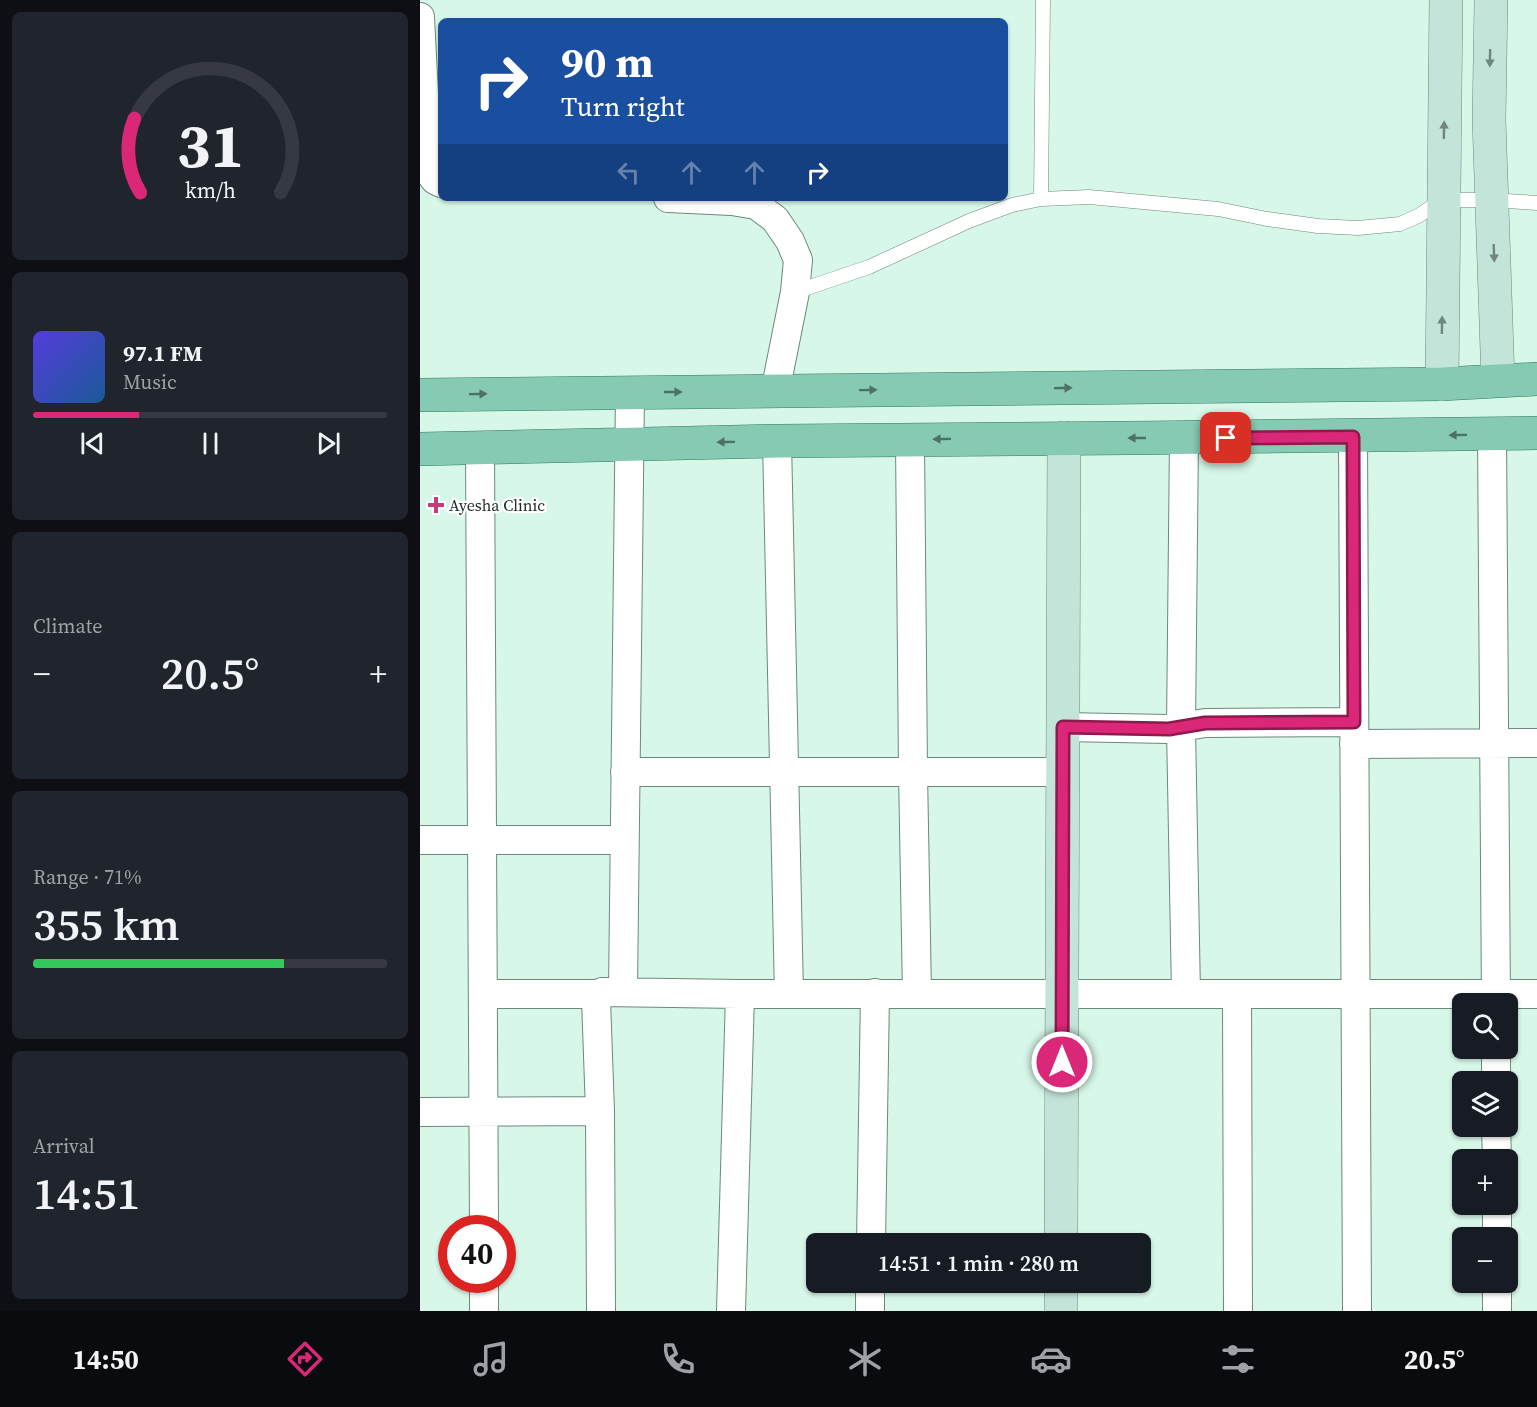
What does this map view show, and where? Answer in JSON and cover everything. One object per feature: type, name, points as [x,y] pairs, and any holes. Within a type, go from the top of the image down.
[{"type":"main road","points":[[420,395],[1442,384],[1537,379]]},
{"type":"main road","points":[[420,449],[777,441],[1353,437],[1537,433]]},
{"type":"street","points":[[1442,384],[1446,0]]},
{"type":"street","points":[[1491,0],[1489,120],[1498,380]]},
{"type":"street","points":[[420,17],[428,171],[432,186]]},
{"type":"street","points":[[732,201],[756,205],[775,219],[790,241],[798,260],[795,292],[775,392]]},
{"type":"street","points":[[610,993],[624,840],[630,393]]},
{"type":"street","points":[[1492,434],[1496,993]]},
{"type":"street","points":[[1353,437],[1357,1311]]},
{"type":"street","points":[[1061,1233],[1064,438]]},
{"type":"street","points":[[1184,438],[1181,728],[1186,994]]},
{"type":"street","points":[[910,440],[917,994]]},
{"type":"street","points":[[777,441],[789,994]]},
{"type":"street","points":[[480,448],[484,1215]]},
{"type":"street","points":[[1063,727],[1169,729],[1205,723],[1495,743],[1537,743]]},
{"type":"street","points":[[625,772],[1063,772]]},
{"type":"street","points":[[420,840],[624,840]]},
{"type":"street","points":[[601,1311],[600,1111],[596,999],[610,993]]},
{"type":"street","points":[[871,1233],[875,993]]},
{"type":"street","points":[[483,994],[1355,994],[1452,997]]},
{"type":"street","points":[[731,1311],[740,994]]},
{"type":"street","points":[[1237,994],[1238,1311]]},
{"type":"street","points":[[1518,996],[1537,994]]},
{"type":"street","points":[[420,1112],[600,1111]]},
{"type":"street","points":[[484,1293],[484,1311]]},
{"type":"street","points":[[870,1293],[870,1311]]},
{"type":"street","points":[[1061,1293],[1061,1311]]},
{"type":"street","points":[[1497,1293],[1497,1311]]},
{"type":"lane","points":[[1041,199],[1043,0]]},
{"type":"lane","points":[[795,292],[869,267],[969,221],[1011,205],[1041,199],[1101,198],[1218,209],[1318,226],[1358,228],[1400,224],[1443,200],[1537,203]]},
{"type":"place","name":"Ayesha Clinic","points":[[436,505]]},
{"type":"route","points":[[1062,1062],[1063,727],[1169,729],[1205,723],[1354,722],[1353,437],[1226,438]]}]
